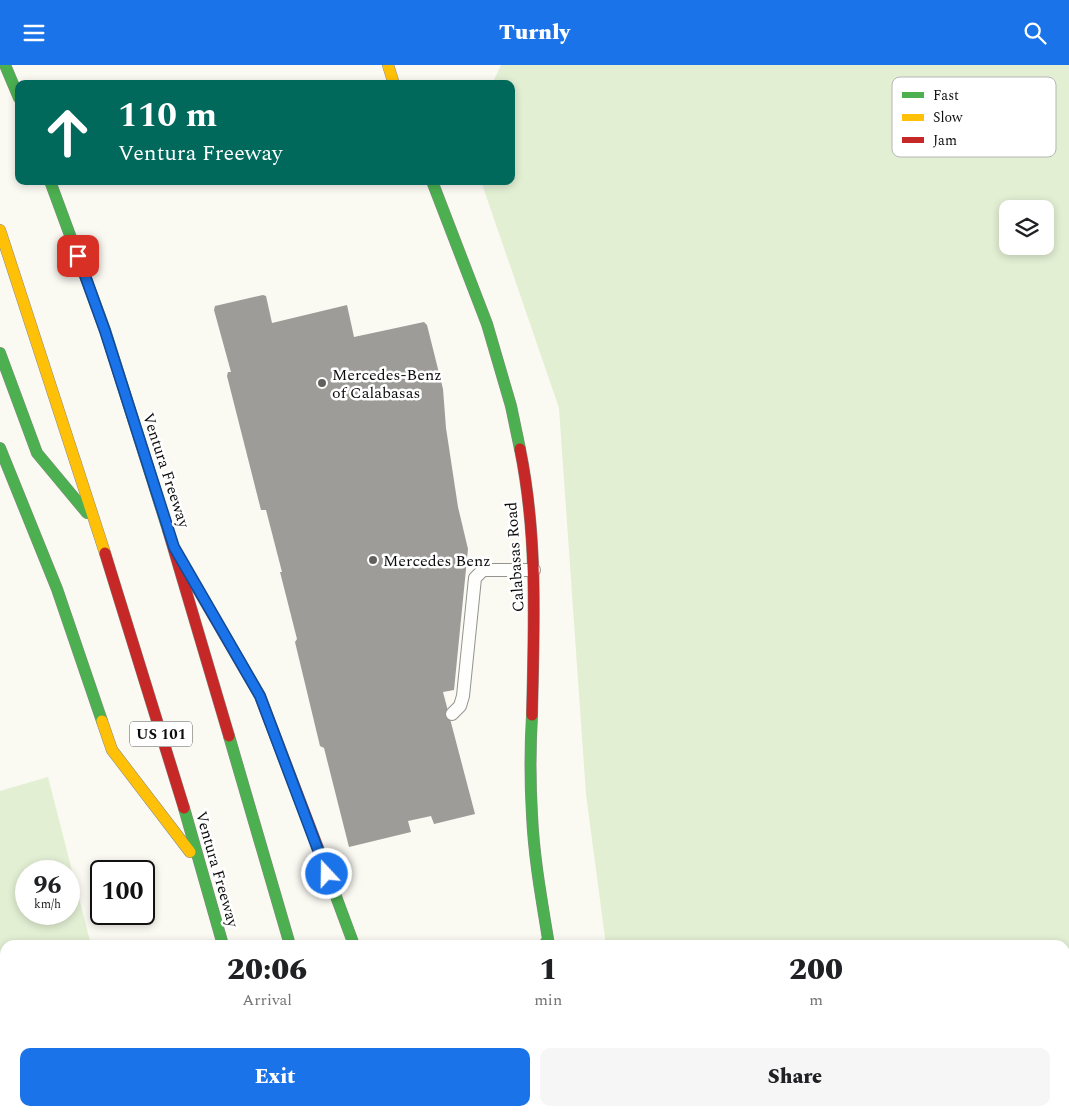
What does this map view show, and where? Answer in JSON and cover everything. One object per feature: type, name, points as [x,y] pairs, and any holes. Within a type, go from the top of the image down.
[{"type":"main road","points":[[5,65],[15,89]]},
{"type":"main road","points":[[388,65],[393,80]]},
{"type":"main road","name":"Ventura Freeway","points":[[51,185],[105,331],[174,547],[289,940]]},
{"type":"main road","name":"Calabasas Road","points":[[434,185],[487,324],[511,407],[524,470],[534,570],[535,607],[530,762],[532,817],[547,940]]},
{"type":"main road","name":"Ventura Freeway","points":[[0,230],[96,523],[202,867],[222,940]]},
{"type":"main road","points":[[0,353],[37,453],[96,523]]},
{"type":"main road","points":[[0,448],[56,589],[112,750],[202,867]]},
{"type":"main road","points":[[174,547],[260,696],[352,940]]},
{"type":"lane","points":[[452,714],[460,706],[463,696],[475,578],[483,570],[534,570]]},
{"type":"green space","points":[[501,65],[1069,65],[1069,940],[605,940],[586,794],[559,408],[482,185],[515,185],[515,80],[494,80]]},
{"type":"green space","points":[[48,777],[69,860],[15,860],[15,925],[80,925],[80,902],[90,940],[0,940],[0,791]]},
{"type":"building","name":"Mercedes Benz","points":[[263,295],[266,296],[272,323],[347,305],[354,337],[424,322],[427,325],[443,389],[446,428],[458,507],[468,549],[454,690],[443,692],[475,814],[434,824],[431,816],[408,821],[411,832],[349,847],[324,748],[320,746],[295,642],[297,639],[280,572],[282,572],[266,510],[261,510],[227,376],[228,372],[231,372],[214,310],[215,306]]},
{"type":"traffic: fast","points":[[5,65],[15,89]]},
{"type":"traffic: fast","points":[[51,185],[105,330],[168,530]]},
{"type":"traffic: fast","points":[[434,185],[487,324],[511,406],[520,449]]},
{"type":"traffic: fast","points":[[0,353],[37,453],[87,513]]},
{"type":"traffic: fast","points":[[0,448],[57,589],[102,721]]},
{"type":"traffic: fast","points":[[532,715],[531,778],[533,831],[548,940]]},
{"type":"traffic: fast","points":[[229,736],[289,940]]},
{"type":"traffic: fast","points":[[184,808],[222,940]]},
{"type":"traffic: fast","points":[[321,856],[352,940]]},
{"type":"traffic: slow","points":[[388,65],[393,80]]},
{"type":"traffic: slow","points":[[0,230],[105,553]]},
{"type":"traffic: slow","points":[[102,721],[112,750],[190,852]]},
{"type":"traffic: jam","points":[[520,449],[530,515],[534,582],[532,715]]},
{"type":"traffic: jam","points":[[168,530],[229,736]]},
{"type":"traffic: jam","points":[[105,553],[184,808]]},
{"type":"traffic: jam","points":[[196,586],[260,696],[321,856]]},
{"type":"place","name":"Mercedes-Benz of Calabasas","points":[[322,383]]},
{"type":"place","name":"Mercedes Benz","points":[[373,560]]},
{"type":"route","points":[[78,256],[105,331],[174,547],[260,696],[327,874]]}]
